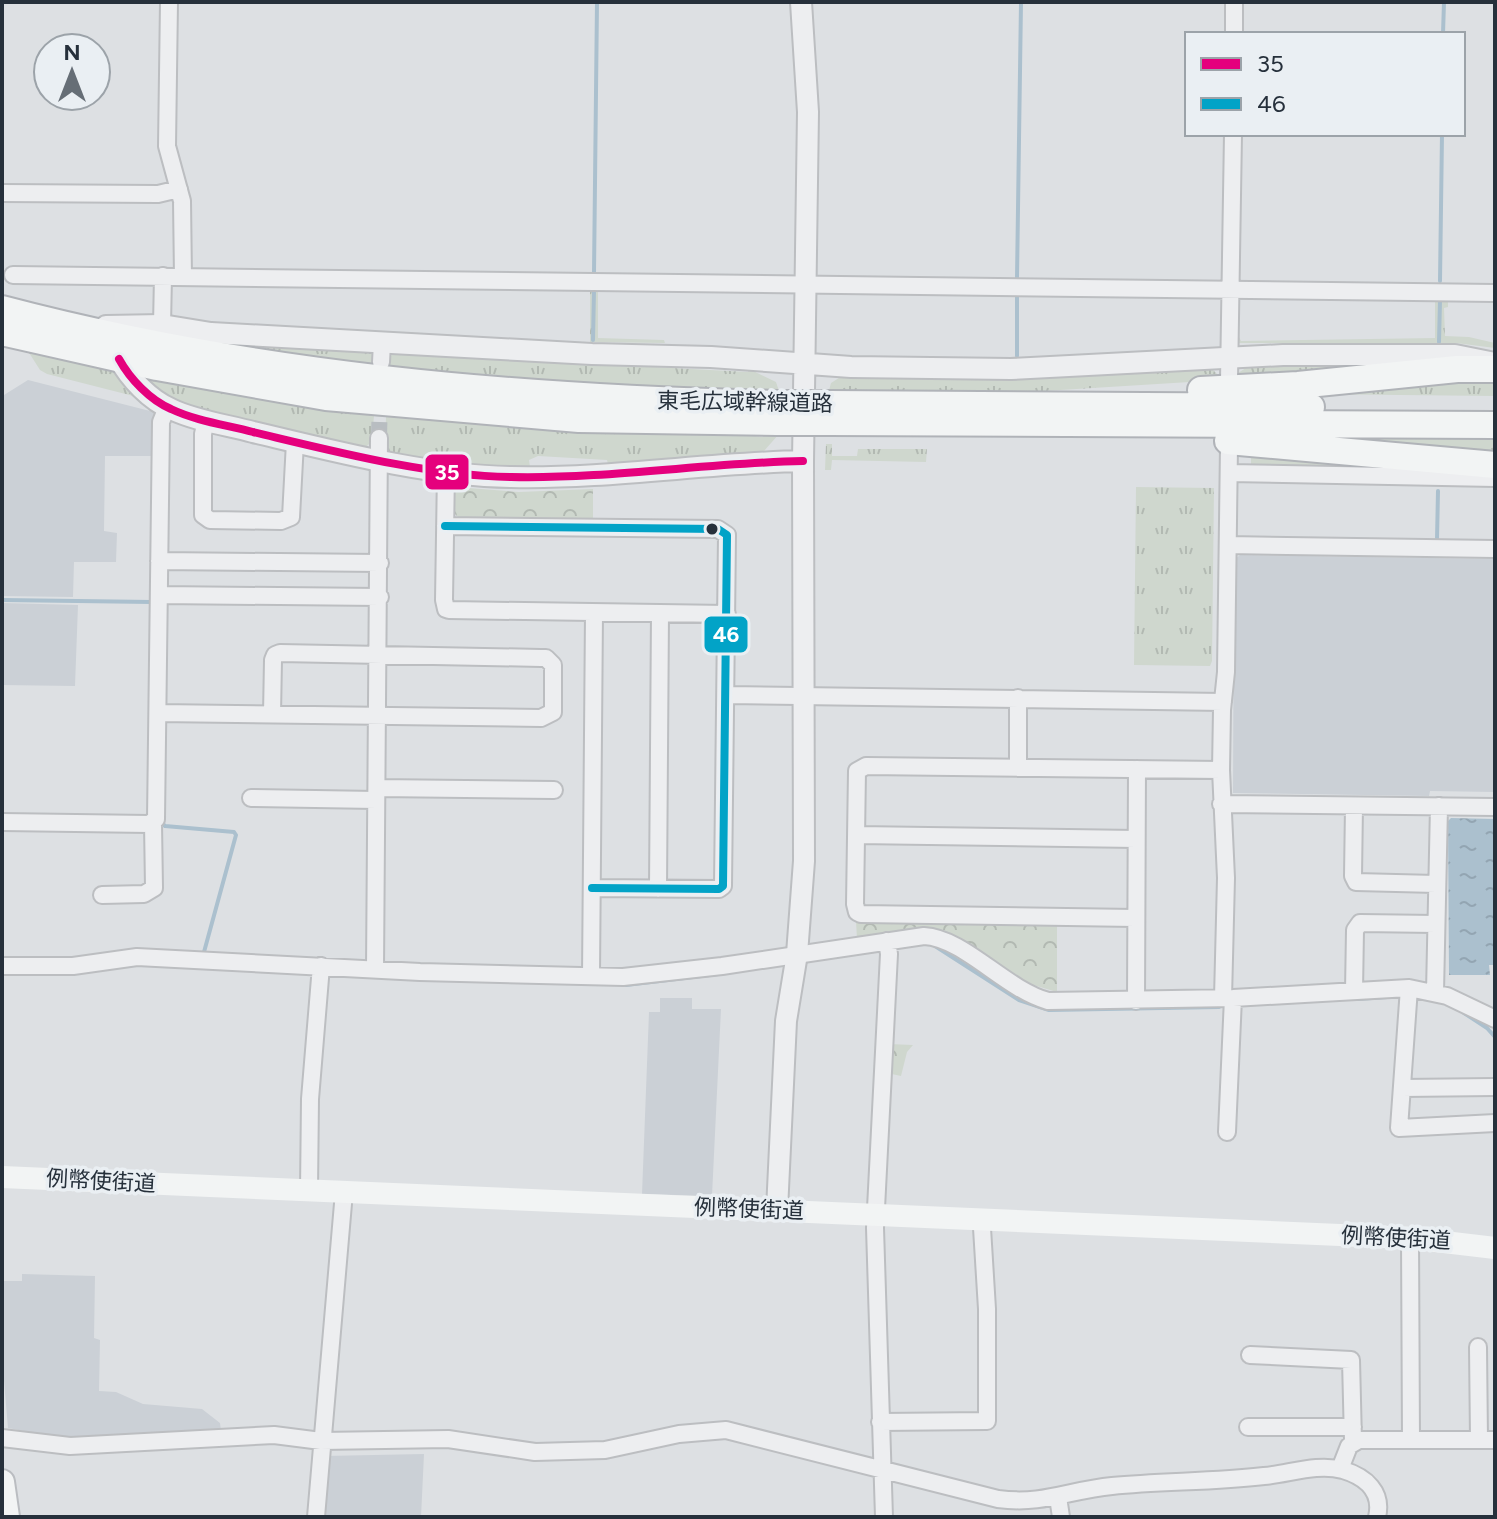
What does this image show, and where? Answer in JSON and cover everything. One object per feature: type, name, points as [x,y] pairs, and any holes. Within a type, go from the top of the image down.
[{"type":"highway","name":"東毛広域幹線道路","points":[[2,309],[86,330],[271,365],[437,386],[778,413]]},
{"type":"highway","name":"東毛広域幹線道路","points":[[2,332],[119,359],[326,397],[579,419],[829,413],[1495,425]]},
{"type":"highway","points":[[1495,366],[1298,385],[1056,398],[1030,415],[1055,431],[1078,434],[1276,444],[1495,465]]},
{"type":"highway","name":"東毛広域幹線道路","points":[[1030,415],[1495,408]]},
{"type":"main road","name":"例幣使街道","points":[[2,1177],[1410,1238],[1495,1248]]},
{"type":"main road","points":[[2,1482],[7,1517]]},
{"type":"street","points":[[169,2],[167,146],[182,201],[183,277]]},
{"type":"street","points":[[777,1210],[785,1035],[797,954],[804,861],[803,461],[807,89],[801,2]]},
{"type":"street","points":[[1234,2],[1234,32]]},
{"type":"street","points":[[1229,380],[1233,136]]},
{"type":"street","points":[[2,193],[158,194],[179,189]]},
{"type":"street","points":[[13,275],[1495,293]]},
{"type":"street","points":[[162,325],[163,276]]},
{"type":"street","points":[[86,330],[110,325],[162,325],[381,352],[804,363],[851,367],[1011,369],[1229,357],[1455,355],[1495,366]]},
{"type":"street","points":[[119,359],[131,377],[167,407],[295,442],[379,448],[446,471],[509,477],[552,477],[803,461]]},
{"type":"street","points":[[102,895],[144,894],[154,888],[161,422],[167,407]]},
{"type":"street","points":[[206,420],[203,434],[203,515],[210,520],[281,521],[291,517],[295,442]]},
{"type":"street","points":[[1227,1132],[1228,998],[1221,770],[1226,672],[1229,446]]},
{"type":"street","points":[[375,969],[379,448]]},
{"type":"street","points":[[446,471],[446,609],[727,614]]},
{"type":"street","points":[[1229,473],[1495,478]]},
{"type":"street","points":[[445,526],[722,530],[728,539],[723,886],[719,889],[592,888]]},
{"type":"street","points":[[1228,545],[1495,549]]},
{"type":"street","points":[[159,561],[380,563]]},
{"type":"street","points":[[159,595],[380,597]]},
{"type":"street","points":[[591,976],[594,613]]},
{"type":"street","points":[[658,889],[660,613]]},
{"type":"street","points":[[158,713],[546,717],[553,712],[553,665],[546,658],[275,655],[272,714]]},
{"type":"street","points":[[727,695],[1223,702]]},
{"type":"street","points":[[1018,698],[1018,768]]},
{"type":"street","points":[[1135,918],[857,912],[856,776],[862,766],[1221,770]]},
{"type":"street","points":[[1136,1001],[1137,769]]},
{"type":"street","points":[[251,798],[554,790]]},
{"type":"street","points":[[1221,804],[1495,807]]},
{"type":"street","points":[[1354,806],[1353,876],[1356,882],[1436,884]]},
{"type":"street","points":[[1435,992],[1439,806]]},
{"type":"street","points":[[2,822],[153,823]]},
{"type":"street","points":[[857,835],[1136,839]]},
{"type":"street","points":[[1354,991],[1355,930],[1360,923],[1436,924]]},
{"type":"street","points":[[2,966],[73,966],[137,957],[375,969],[643,976],[924,936],[941,939],[1023,992],[1048,1001],[1228,998],[1409,988],[1435,992],[1495,1019]]},
{"type":"street","points":[[884,1517],[875,1215],[887,941]]},
{"type":"street","points":[[309,1190],[310,1099],[321,966]]},
{"type":"street","points":[[1409,988],[1399,1128],[1495,1123]]},
{"type":"street","points":[[1402,1088],[1495,1087]]},
{"type":"street","points":[[316,1517],[344,1192]]},
{"type":"street","points":[[880,1422],[987,1421],[987,1309],[982,1228],[985,1219]]},
{"type":"street","points":[[1410,1238],[1411,1440]]},
{"type":"street","points":[[1248,1427],[1411,1440],[1487,1440],[1478,1347]]},
{"type":"street","points":[[1250,1355],[1351,1360],[1353,1434],[1340,1469]]},
{"type":"street","points":[[2,1438],[70,1446],[274,1435],[321,1441],[448,1439],[535,1452],[605,1450],[679,1434],[726,1430],[1020,1502],[1111,1486],[1340,1469],[1359,1476],[1378,1494],[1380,1507],[1377,1517]]},
{"type":"street","points":[[1058,1497],[1061,1517]]},
{"type":"shaded area","points":[[28,380],[154,412],[154,456],[105,456],[104,531],[117,533],[116,562],[74,562],[73,597],[2,596],[2,407],[4,395]]},
{"type":"shaded area","points":[[1240,555],[1495,559],[1495,792],[1430,791],[1429,796],[1233,793],[1234,560]]},
{"type":"shaded area","points":[[2,603],[78,605],[75,686],[2,685]]},
{"type":"shaded area","points":[[660,998],[692,998],[692,1009],[721,1009],[712,1196],[642,1194],[649,1012],[660,1012]]},
{"type":"shaded area","points":[[22,1274],[95,1276],[94,1338],[100,1340],[99,1391],[116,1392],[143,1404],[202,1409],[220,1423],[221,1431],[130,1437],[55,1437],[8,1428],[2,1357],[2,1281],[22,1281]]},
{"type":"shaded area","points":[[424,1454],[421,1517],[322,1517],[324,1456]]},
{"type":"green space","points":[[590,287],[598,288],[598,338],[664,340],[665,343],[590,342]]},
{"type":"green space","points":[[1239,296],[1495,298],[1495,302],[1448,302],[1448,307],[1444,308],[1445,336],[1495,343],[1495,348],[1456,343],[1236,343],[1236,300]],"holes":[[[1242,298],[1435,300],[1435,338],[1241,341],[1238,335],[1239,299]]]},
{"type":"green space","points":[[173,331],[248,344],[358,352],[368,350],[372,353],[373,362],[389,363],[392,353],[748,372],[749,369],[776,382],[780,394],[451,375],[274,356]]},
{"type":"green space","points":[[26,348],[111,368],[149,400],[47,374],[40,370]]},
{"type":"green space","points":[[1408,364],[1237,380],[1238,373],[1249,366]]},
{"type":"green space","points":[[1211,368],[1219,376],[1206,381],[979,395],[828,394],[831,383],[842,376],[984,379]]},
{"type":"green space","points":[[151,376],[573,430],[762,437],[779,434],[764,451],[724,456],[719,460],[520,471],[447,465],[385,452],[386,417],[374,416],[372,437],[375,438],[362,451],[185,408],[165,398],[142,379]],"holes":[[[538,456],[607,460],[608,464],[530,467],[529,460]]]},
{"type":"green space","points":[[1495,381],[1495,396],[1303,394],[1393,384]]},
{"type":"green space","points":[[1495,435],[1495,453],[1291,436]]},
{"type":"green space","points":[[826,444],[832,444],[832,456],[857,456],[858,449],[927,449],[926,462],[832,460],[831,470],[825,470]]},
{"type":"green space","points":[[1251,453],[1365,463],[1402,472],[1251,467]]},
{"type":"green space","points":[[456,487],[519,492],[593,489],[593,521],[461,520],[451,510],[451,492]]},
{"type":"green space","points":[[1136,487],[1214,488],[1210,666],[1134,665]]},
{"type":"green space","points":[[856,921],[1057,923],[1057,992],[1023,982],[941,930],[927,929],[857,939]]},
{"type":"green space","points":[[889,1044],[913,1045],[907,1052],[901,1076],[887,1073]]},
{"type":"water","points":[[1451,818],[1495,819],[1495,965],[1489,965],[1490,975],[1449,975],[1448,821]]},
{"type":"waterway","points":[[594,273],[597,2]]},
{"type":"waterway","points":[[1017,278],[1021,2]]},
{"type":"waterway","points":[[1443,32],[1444,2]]},
{"type":"waterway","points":[[1440,281],[1442,136]]},
{"type":"waterway","points":[[593,340],[594,290]]},
{"type":"waterway","points":[[1017,296],[1017,356]]},
{"type":"waterway","points":[[1439,342],[1440,301]]},
{"type":"waterway","points":[[1437,540],[1438,491]]},
{"type":"waterway","points":[[2,600],[152,602]]},
{"type":"waterway","points":[[163,824],[234,832],[236,835],[204,952]]},
{"type":"waterway","points":[[935,946],[1019,1000],[1049,1010],[1219,1007]]},
{"type":"waterway","points":[[626,985],[718,974]]},
{"type":"waterway","points":[[1357,999],[1402,996]]},
{"type":"waterway","points":[[1464,1013],[1495,1037]]},
{"type":"tunnel","points":[[379,438],[380,396]]},
{"type":"transit line","name":"35","points":[[119,359],[148,394],[181,413],[316,447],[447,472],[548,477],[803,461]]},
{"type":"transit line","name":"46","points":[[445,526],[718,529],[727,535],[723,886],[719,889],[592,888]]}]
